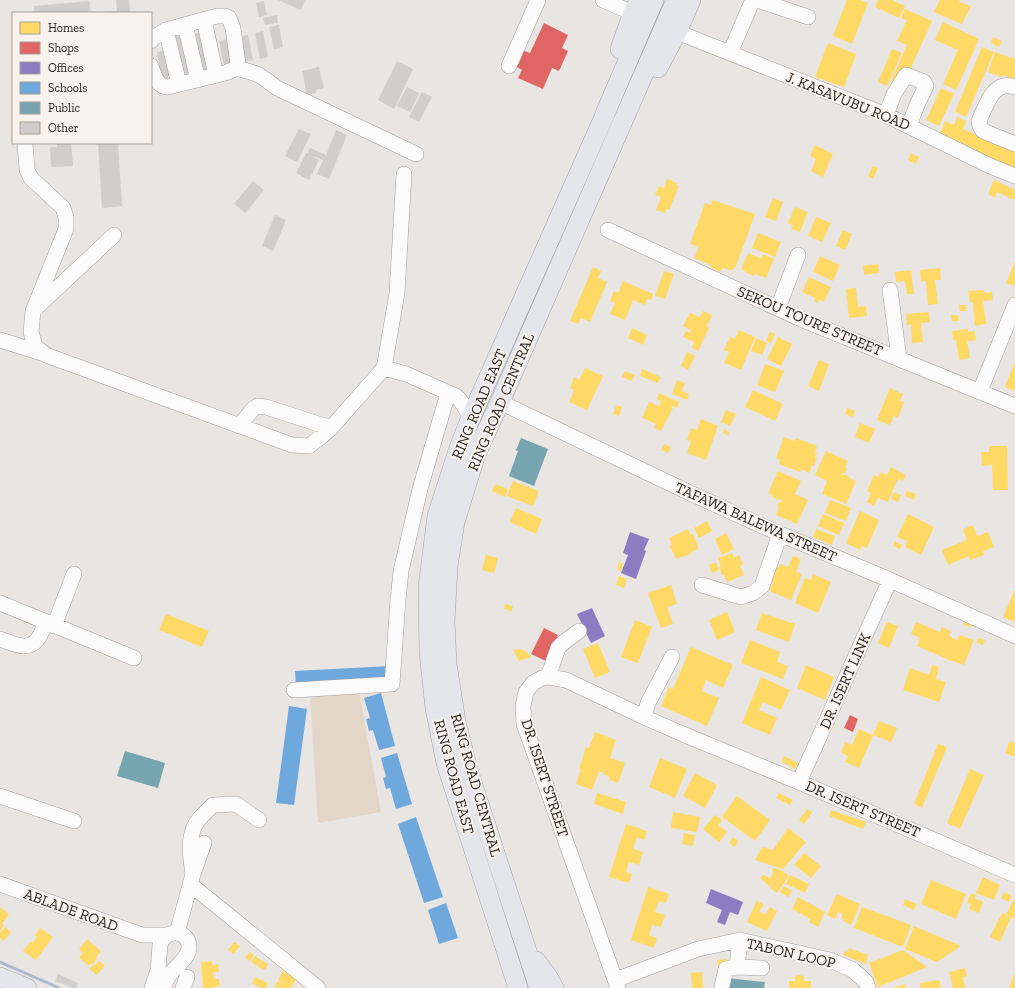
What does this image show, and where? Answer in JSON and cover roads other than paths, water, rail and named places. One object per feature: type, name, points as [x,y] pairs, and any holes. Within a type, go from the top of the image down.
[{"type":"main road","points":[[603,119],[654,0]]},
{"type":"main road","name":"RING ROAD CENTRAL","points":[[539,988],[468,770],[456,722],[447,664],[445,622],[448,566],[455,522],[476,454],[676,0]]},
{"type":"main road","name":"RING ROAD CENTRAL","points":[[619,130],[662,61],[691,0]]},
{"type":"main road","points":[[603,119],[619,52],[636,6]]},
{"type":"main road","name":"RING ROAD EAST","points":[[509,960],[446,763],[435,708],[428,652],[428,587],[437,516],[459,448],[471,417],[603,119]]},
{"type":"main road","points":[[518,312],[535,319]]},
{"type":"main road","points":[[525,946],[548,977],[554,988]]},
{"type":"main road","points":[[508,988],[509,960]]},
{"type":"main road","points":[[509,960],[518,988]]},
{"type":"main road","points":[[0,977],[27,988]]},
{"type":"street","points":[[510,66],[538,0]]},
{"type":"street","points":[[603,0],[636,6]]},
{"type":"street","points":[[730,53],[752,4],[755,1],[760,0],[808,17]]},
{"type":"street","points":[[152,40],[166,30],[217,16],[225,16],[229,18],[233,28],[238,64],[237,68]]},
{"type":"street","points":[[204,20],[216,75]]},
{"type":"street","points":[[185,25],[198,80]]},
{"type":"street","points":[[166,30],[179,84]]},
{"type":"street","name":"J. KASAVUBU ROAD","points":[[677,32],[886,115],[988,165],[1015,176]]},
{"type":"street","points":[[152,68],[158,83],[163,87],[198,80],[225,73],[237,68],[257,74],[277,88],[416,154]]},
{"type":"street","points":[[886,115],[894,94],[906,75],[924,82],[926,86],[909,126]]},
{"type":"street","points":[[1015,87],[1010,85],[998,88],[992,93],[979,122],[983,131],[1015,144]]},
{"type":"street","points":[[25,144],[27,170],[31,178],[63,208],[66,217],[66,229],[33,311],[31,332],[35,346],[46,355]]},
{"type":"street","points":[[0,340],[46,355],[292,446],[309,446],[331,428],[384,368],[397,293],[404,174]]},
{"type":"street","name":"SEKOU TOURE STREET","points":[[608,230],[803,320],[1015,406]]},
{"type":"street","points":[[33,311],[114,235]]},
{"type":"street","points":[[778,308],[798,255]]},
{"type":"street","points":[[890,290],[899,358]]},
{"type":"street","points":[[980,391],[1015,305]]},
{"type":"street","points":[[384,368],[406,374],[452,394],[460,400],[471,417]]},
{"type":"street","points":[[452,394],[469,392],[486,385]]},
{"type":"street","points":[[294,690],[392,684],[401,571],[420,489],[452,394]]},
{"type":"street","name":"TAFAWA BALEWA STREET","points":[[500,402],[690,493],[780,534],[890,580],[1015,636]]},
{"type":"street","points":[[239,426],[253,409],[258,406],[266,407],[331,428]]},
{"type":"street","points":[[702,585],[741,597],[753,593],[762,586],[780,534]]},
{"type":"street","points":[[0,639],[18,645],[27,646],[36,641],[50,624],[74,574]]},
{"type":"street","name":"DR. ISERT LINK","points":[[799,782],[890,580]]},
{"type":"street","points":[[0,603],[134,658]]},
{"type":"street","points":[[548,677],[558,648],[579,631]]},
{"type":"street","points":[[644,717],[648,703],[672,657]]},
{"type":"street","name":"DR. ISERT STREET","points":[[616,984],[524,724],[523,706],[526,692],[533,683],[542,678],[548,677],[566,680],[644,717],[1015,875]]},
{"type":"street","points":[[0,796],[74,821]]},
{"type":"street","points":[[259,820],[236,804],[213,805],[201,817],[193,829],[190,847],[191,879],[318,988]]},
{"type":"street","points":[[152,988],[158,970],[161,941],[171,934],[204,843]]},
{"type":"street","name":"ABLADE ROAD","points":[[0,884],[142,936],[149,941],[159,953]]},
{"type":"street","points":[[164,988],[169,975],[185,957],[189,946],[184,936],[171,934]]},
{"type":"street","name":"ABLADE ROAD","points":[[142,936],[171,934]]},
{"type":"street","points":[[737,967],[740,940]]},
{"type":"street","name":"TABON LOOP","points":[[616,984],[698,949],[740,940],[830,960],[853,970],[866,982],[868,988]]},
{"type":"street","points":[[722,986],[726,969],[737,967],[762,968]]},
{"type":"waterway","points":[[0,962],[59,988]]}]
